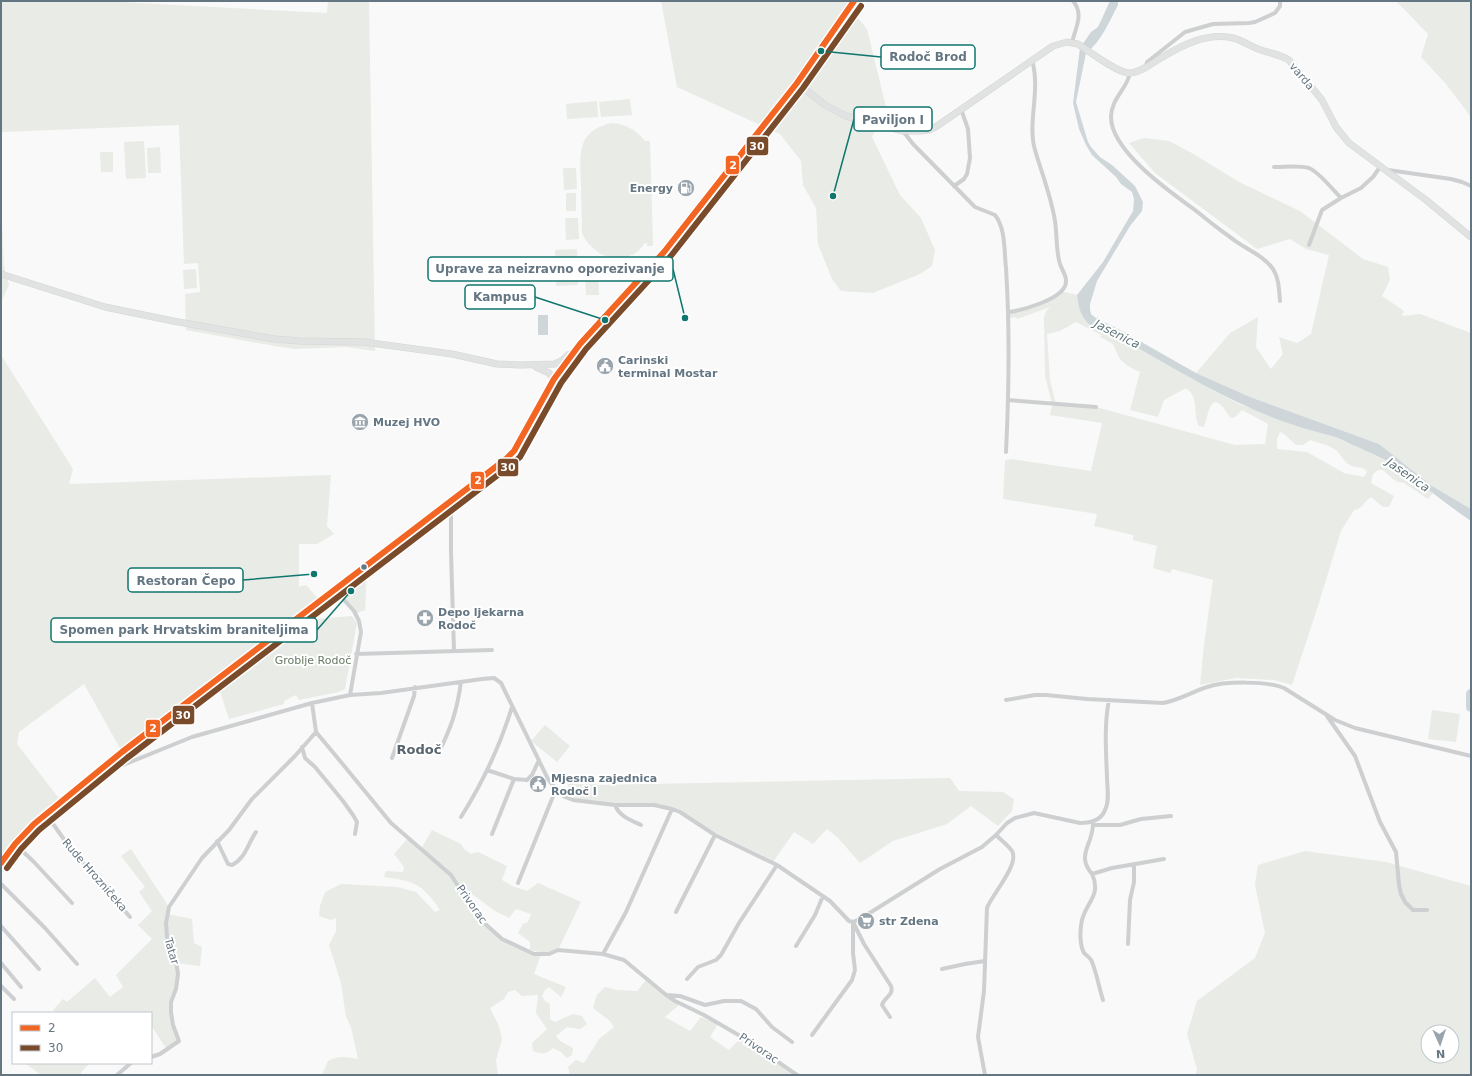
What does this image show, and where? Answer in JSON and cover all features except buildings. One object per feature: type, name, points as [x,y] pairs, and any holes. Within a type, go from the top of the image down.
[{"type":"street","points":[[1,274],[105,307],[274,339],[300,342],[364,342],[452,354],[497,364],[555,364],[563,360],[580,344],[664,252],[797,83],[854,1]]},
{"type":"street","points":[[1073,1],[1078,6],[1079,14],[1075,43]]},
{"type":"street","points":[[1146,67],[1147,62],[1185,32],[1214,24],[1255,22],[1275,13],[1280,6],[1280,1]]},
{"type":"street","name":"varda","points":[[1130,73],[1146,67],[1181,47],[1212,37],[1233,38],[1258,49],[1283,57],[1294,65],[1301,76],[1322,100],[1341,135],[1349,143],[1471,237]]},
{"type":"street","points":[[797,83],[825,105],[838,113],[903,131],[929,130],[1053,46],[1061,42],[1075,43],[1116,68],[1130,73],[1126,84],[1114,102],[1112,108],[1112,123],[1119,140],[1135,161],[1159,183],[1268,264],[1276,275],[1280,301]]},
{"type":"street","points":[[1009,312],[1030,308],[1053,297],[1064,288],[1066,281],[1065,273],[1059,262],[1055,219],[1044,174],[1034,143],[1033,124],[1036,87],[1035,72],[1032,60]]},
{"type":"street","points":[[954,186],[964,179],[967,174],[970,158],[968,129],[961,109]]},
{"type":"street","points":[[903,131],[913,144],[975,207],[991,213],[998,218],[1002,233],[1009,312],[1006,452]]},
{"type":"street","points":[[1274,167],[1310,168],[1341,198]]},
{"type":"street","points":[[1309,245],[1322,210],[1361,188],[1383,168],[1451,179],[1471,186]]},
{"type":"street","points":[[1,863],[15,844],[46,814],[162,722],[506,459],[514,451],[530,425],[554,379],[580,344]]},
{"type":"street","points":[[533,365],[549,373],[554,379]]},
{"type":"street","points":[[549,365],[556,369],[558,373]]},
{"type":"street","points":[[540,405],[547,396],[558,390]]},
{"type":"street","points":[[1008,400],[1096,407]]},
{"type":"street","points":[[451,500],[454,651]]},
{"type":"street","points":[[335,590],[354,611],[359,620],[361,632],[350,695]]},
{"type":"street","points":[[356,654],[492,650]]},
{"type":"street","points":[[94,777],[192,737],[312,703],[350,695],[490,678],[498,680],[501,683],[548,779],[565,797],[573,800],[615,806],[654,805],[672,808],[714,835],[777,865],[836,906],[848,920],[853,922],[868,952],[891,986],[892,989],[890,994],[884,1000],[882,1005],[890,1018]]},
{"type":"street","points":[[438,754],[452,726],[459,702],[461,682]]},
{"type":"street","points":[[1006,700],[1035,695],[1163,703],[1219,684],[1277,685],[1344,724],[1471,756]]},
{"type":"street","points":[[392,758],[414,696],[415,687]]},
{"type":"street","points":[[1103,1000],[1092,960],[1083,952],[1081,927],[1083,916],[1094,895],[1095,884],[1092,874],[1086,867],[1084,861],[1093,830],[1093,823],[1102,815],[1107,805],[1107,715],[1109,700]]},
{"type":"street","points":[[312,703],[316,732]]},
{"type":"street","points":[[461,816],[487,770],[500,742],[512,706]]},
{"type":"street","points":[[1325,714],[1355,756],[1380,822],[1396,852],[1399,885],[1405,902],[1413,910],[1427,910]]},
{"type":"street","name":"Tatar","points":[[152,1057],[160,1054],[179,1041],[173,1025],[171,1012],[171,1002],[176,989],[178,974],[176,961],[167,937],[166,923],[169,907],[202,858],[229,830],[252,799],[295,756],[302,746],[316,732]]},
{"type":"street","name":"Privorac","points":[[316,732],[391,823],[451,875],[482,921],[502,939],[529,953],[534,954],[549,954],[558,950],[603,954],[624,960],[664,994],[742,1036],[797,1075]]},
{"type":"street","points":[[302,746],[305,758],[315,767],[353,815],[357,822],[355,834]]},
{"type":"street","points":[[487,770],[523,781],[529,779],[539,760]]},
{"type":"street","points":[[492,834],[514,779]]},
{"type":"street","points":[[518,884],[556,789]]},
{"type":"street","points":[[615,806],[617,811],[622,815],[641,825]]},
{"type":"street","points":[[603,954],[626,912],[672,808]]},
{"type":"street","name":"Rude Hrozničeka","points":[[46,814],[68,845],[130,917]]},
{"type":"street","points":[[853,922],[940,869],[975,851],[996,835],[1007,823],[1015,818],[1029,814],[1044,814],[1080,823],[1120,825],[1141,820],[1171,816]]},
{"type":"street","points":[[218,841],[226,861],[228,864],[232,865],[240,859],[247,850],[251,839],[256,832]]},
{"type":"street","points":[[676,912],[714,835]]},
{"type":"street","points":[[985,1075],[978,1037],[984,991],[987,908],[1007,875],[1013,858],[1013,852],[996,835]]},
{"type":"street","points":[[15,844],[72,903]]},
{"type":"street","points":[[1092,874],[1112,868],[1164,858]]},
{"type":"street","points":[[1128,944],[1130,900],[1134,882],[1134,864]]},
{"type":"street","points":[[687,979],[698,968],[716,960],[721,955],[739,923],[777,865]]},
{"type":"street","points":[[1,884],[45,928],[77,964]]},
{"type":"street","points":[[796,946],[815,915],[823,896]]},
{"type":"street","points":[[812,1035],[852,980],[854,970],[853,922]]},
{"type":"street","points":[[1,926],[39,969]]},
{"type":"street","points":[[942,969],[985,961]]},
{"type":"street","points":[[1,963],[21,987]]},
{"type":"street","points":[[1,986],[14,999]]},
{"type":"street","points":[[664,994],[680,996],[705,1005],[724,1001],[741,1001],[756,1009],[772,1027],[792,1042]]},
{"type":"street","points":[[117,1075],[130,1064]]},
{"type":"green space","points":[[1,1],[100,1],[327,13],[328,1],[369,1],[375,351],[346,347],[295,349],[186,330],[185,294],[200,292],[198,263],[184,264],[179,125],[1,132]]},
{"type":"green space","points":[[661,1],[854,1],[854,13],[867,29],[887,111],[890,112],[880,120],[872,137],[900,195],[921,218],[935,250],[932,266],[920,274],[873,293],[841,291],[832,279],[818,244],[816,208],[803,185],[801,161],[780,134],[677,87]]},
{"type":"green space","points":[[1396,1],[1471,1],[1471,117],[1446,84],[1421,57],[1428,34]]},
{"type":"green space","points":[[630,99],[632,115],[601,117],[599,102]]},
{"type":"green space","points":[[597,101],[598,117],[567,119],[566,104]]},
{"type":"green space","points":[[611,123],[630,128],[638,133],[645,141],[650,141],[653,246],[647,246],[647,243],[645,243],[638,251],[630,256],[620,258],[611,258],[594,249],[587,242],[582,233],[580,163],[582,146],[591,132]]},
{"type":"green space","points":[[1144,138],[1169,141],[1190,152],[1241,183],[1300,211],[1363,259],[1388,267],[1390,280],[1382,296],[1404,311],[1402,316],[1420,314],[1471,333],[1471,509],[1432,486],[1379,444],[1250,397],[1196,373],[1230,333],[1258,317],[1256,347],[1271,369],[1283,354],[1279,337],[1297,343],[1311,334],[1329,255],[1306,249],[1290,239],[1257,249],[1155,173],[1129,143]]},
{"type":"green space","points":[[144,141],[146,178],[126,179],[124,142]]},
{"type":"green space","points":[[160,147],[161,173],[148,173],[147,148]]},
{"type":"green space","points":[[100,152],[113,152],[113,172],[101,172]]},
{"type":"green space","points":[[563,168],[576,168],[577,189],[564,190]]},
{"type":"green space","points":[[566,193],[576,193],[576,211],[566,211]]},
{"type":"green space","points":[[1,204],[4,266],[9,285],[1,302]]},
{"type":"green space","points":[[565,218],[578,218],[579,239],[566,240]]},
{"type":"green space","points":[[577,249],[578,285],[556,286],[555,250]]},
{"type":"green space","points":[[196,269],[197,288],[184,289],[183,270]]},
{"type":"green space","points":[[585,273],[598,273],[599,295],[586,295]]},
{"type":"green space","points":[[1061,291],[1077,295],[1078,304],[1089,324],[1097,329],[1129,343],[1241,405],[1349,442],[1388,462],[1433,493],[1428,499],[1404,483],[1393,479],[1383,470],[1378,470],[1373,474],[1371,483],[1394,496],[1389,507],[1383,507],[1371,497],[1361,507],[1354,510],[1341,531],[1292,685],[1274,680],[1236,678],[1200,685],[1213,580],[1172,569],[1170,573],[1153,568],[1157,546],[1133,540],[1133,535],[1094,526],[1097,514],[1003,499],[1005,460],[1011,459],[1091,471],[1102,423],[1050,415],[1052,404],[1045,376],[1044,317],[1046,311],[1050,307],[1017,319],[1015,317],[1009,319],[1009,312],[1030,308]],"holes":[[[1076,322],[1101,335],[1100,337],[1113,344],[1118,357],[1130,367],[1140,372],[1130,410],[1158,417],[1164,400],[1186,388],[1193,396],[1199,426],[1204,427],[1210,407],[1214,402],[1220,404],[1231,418],[1235,417],[1242,410],[1268,424],[1265,444],[1235,445],[1096,407],[1056,404],[1050,380],[1047,334],[1060,331]],[[1280,432],[1296,445],[1303,445],[1310,440],[1328,446],[1337,451],[1348,464],[1367,471],[1364,477],[1344,473],[1307,452],[1277,449],[1277,439]]]},
{"type":"green space","points":[[1,355],[73,469],[69,484],[331,475],[327,526],[334,534],[317,544],[299,544],[299,587],[306,585],[320,601],[122,752],[84,684],[19,732],[17,744],[61,801],[46,814],[1,861]]},
{"type":"green space","points":[[363,568],[367,570],[365,610],[355,614],[335,590]]},
{"type":"green space","name":"Groblje Rodoč","points":[[352,616],[357,623],[345,689],[339,692],[299,700],[296,695],[284,701],[284,704],[229,719],[218,685],[303,620]]},
{"type":"green space","points":[[1432,710],[1460,714],[1456,742],[1428,739]]},
{"type":"green space","points":[[545,725],[570,746],[557,762],[531,741]]},
{"type":"green space","points":[[565,778],[582,783],[599,785],[950,778],[959,791],[1003,792],[1014,799],[1012,811],[998,826],[971,806],[947,824],[893,841],[860,863],[838,838],[827,829],[813,844],[794,832],[773,862],[770,859],[714,832],[676,809],[659,804],[616,804],[574,799]]},
{"type":"green space","points":[[432,830],[461,844],[464,849],[471,854],[478,852],[507,866],[502,880],[512,886],[527,891],[538,883],[581,902],[558,950],[549,954],[530,950],[530,942],[518,933],[523,924],[528,922],[531,914],[516,909],[509,918],[495,911],[460,887],[480,917],[495,933],[517,947],[533,953],[541,954],[534,974],[566,987],[561,997],[549,987],[545,990],[542,996],[545,1001],[550,1004],[550,1019],[555,1022],[573,1014],[582,1016],[587,1024],[580,1029],[567,1027],[556,1036],[560,1041],[573,1048],[572,1055],[567,1058],[561,1052],[553,1048],[544,1053],[533,1051],[532,1043],[547,1029],[536,1013],[538,995],[522,996],[515,990],[508,992],[504,999],[490,1008],[499,1026],[502,1039],[496,1060],[498,1075],[322,1075],[328,1061],[332,1059],[346,1057],[358,1059],[351,1027],[346,1017],[341,983],[329,945],[336,931],[336,918],[331,920],[319,916],[320,906],[325,892],[341,884],[397,887],[416,892],[435,912],[440,910],[428,894],[417,885],[403,880],[384,877],[386,871],[403,872],[404,867],[394,854],[408,838],[421,849]]},
{"type":"green space","points":[[131,849],[169,907],[168,914],[192,919],[194,943],[202,947],[200,966],[176,963],[178,974],[171,1012],[179,1041],[167,1050],[152,1027],[152,1012],[55,1012],[53,1010],[63,999],[67,1002],[95,978],[110,997],[123,987],[116,975],[152,939],[138,925],[152,911],[139,892],[145,887],[121,856]]},
{"type":"green space","points":[[1305,851],[1386,862],[1471,886],[1471,1075],[1196,1075],[1197,1069],[1187,1034],[1197,1001],[1255,958],[1265,933],[1255,885],[1258,865]]},
{"type":"green space","points":[[646,980],[679,1005],[665,1017],[690,1031],[701,1017],[718,1024],[710,1037],[729,1050],[742,1037],[797,1075],[570,1075],[568,1067],[576,1060],[584,1063],[599,1039],[614,1027],[610,1021],[593,1008],[597,995],[605,987],[617,990],[637,991]]},
{"type":"green space","points":[[26,1064],[89,1064],[80,1075],[41,1075]]},
{"type":"water","points":[[1110,1],[1118,1],[1118,5],[1108,25],[1096,43],[1086,53],[1076,102],[1088,142],[1091,147],[1100,157],[1112,165],[1135,186],[1143,202],[1142,211],[1130,226],[1097,281],[1090,304],[1091,314],[1097,319],[1097,317],[1099,318],[1098,319],[1196,373],[1250,397],[1379,444],[1432,486],[1471,509],[1471,521],[1387,461],[1337,438],[1251,409],[1190,378],[1131,344],[1097,330],[1085,320],[1080,310],[1077,295],[1103,262],[1133,211],[1134,199],[1132,192],[1121,184],[1116,177],[1092,155],[1079,129],[1073,103],[1080,48],[1091,32],[1098,27]]},
{"type":"water","points":[[538,315],[548,315],[548,335],[538,335]]},
{"type":"waterway","name":"Jasenica","points":[[1471,694],[1471,707]]},
{"type":"transit line","name":"2","points":[[1,863],[15,844],[34,824],[122,752],[506,459],[514,451],[554,379],[580,344],[664,252],[797,83],[854,1]]},
{"type":"transit line","name":"30","points":[[7,868],[21,849],[39,830],[127,758],[520,457],[561,383],[586,349],[670,257],[803,88],[861,6]]},
{"type":"place","name":"Rodoč Brod","points":[[821,51]]},
{"type":"place","name":"Energy","points":[[686,188]]},
{"type":"place","name":"Paviljon I","points":[[833,196]]},
{"type":"place","name":"Uprave za neizravno oporezivanje","points":[[685,318]]},
{"type":"place","name":"Kampus","points":[[605,320]]},
{"type":"place","name":"Carinski terminal Mostar","points":[[605,366]]},
{"type":"place","name":"Muzej HVO","points":[[360,422]]},
{"type":"place","name":"Restoran Čepo","points":[[314,574]]},
{"type":"place","name":"Spomen park Hrvatskim braniteljima","points":[[351,591]]},
{"type":"place","name":"Depo ljekarna Rodoč","points":[[425,618]]},
{"type":"place","name":"Mjesna zajednica Rodoč I","points":[[538,784]]},
{"type":"place","name":"str Zdena","points":[[866,921]]},
{"type":"district","name":"Rodoč","points":[[419,749]]}]
